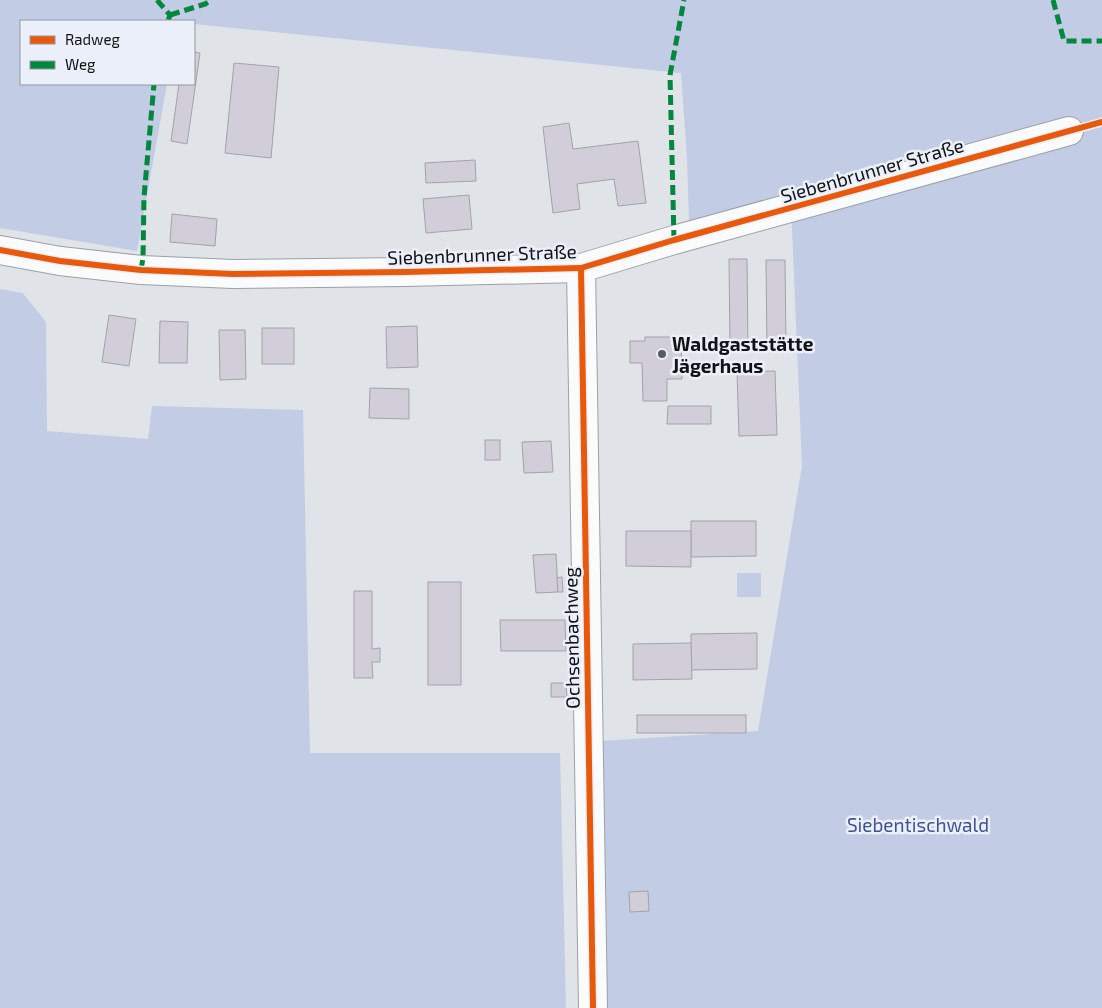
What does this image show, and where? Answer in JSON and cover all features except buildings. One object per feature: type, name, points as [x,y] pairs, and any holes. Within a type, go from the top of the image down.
[{"type":"street","name":"Siebenbrunner Straße","points":[[0,250],[60,261],[141,270],[233,274],[581,268],[674,240],[1068,131]]},
{"type":"street","name":"Ochsenbachweg","points":[[581,268],[593,1008]]},
{"type":"green space","name":"Siebentischwald","points":[[0,0],[1102,0],[1102,1008],[606,1008],[601,741],[758,731],[802,466],[791,204],[689,222],[681,73],[195,24],[195,20],[20,20],[20,85],[167,85],[137,251],[0,228]]},
{"type":"green space","points":[[0,289],[23,293],[46,322],[47,431],[148,439],[152,406],[303,410],[310,753],[560,753],[566,1008],[0,1008]]},
{"type":"green space","points":[[737,573],[761,573],[761,597],[737,597]]},
{"type":"marked path","points":[[157,0],[170,15],[168,20]]},
{"type":"marked path","points":[[170,15],[212,0]]},
{"type":"marked path","points":[[674,240],[670,75],[684,0]]},
{"type":"marked path","points":[[1053,0],[1064,41],[1102,41]]},
{"type":"marked path","points":[[141,270],[143,258],[144,197],[154,85]]},
{"type":"cycle path","points":[[0,250],[60,261],[141,270],[233,274],[581,268],[674,240],[1102,122]]},
{"type":"cycle path","points":[[581,268],[593,1008]]},
{"type":"place","name":"Waldgaststätte Jägerhaus","points":[[662,354]]}]
